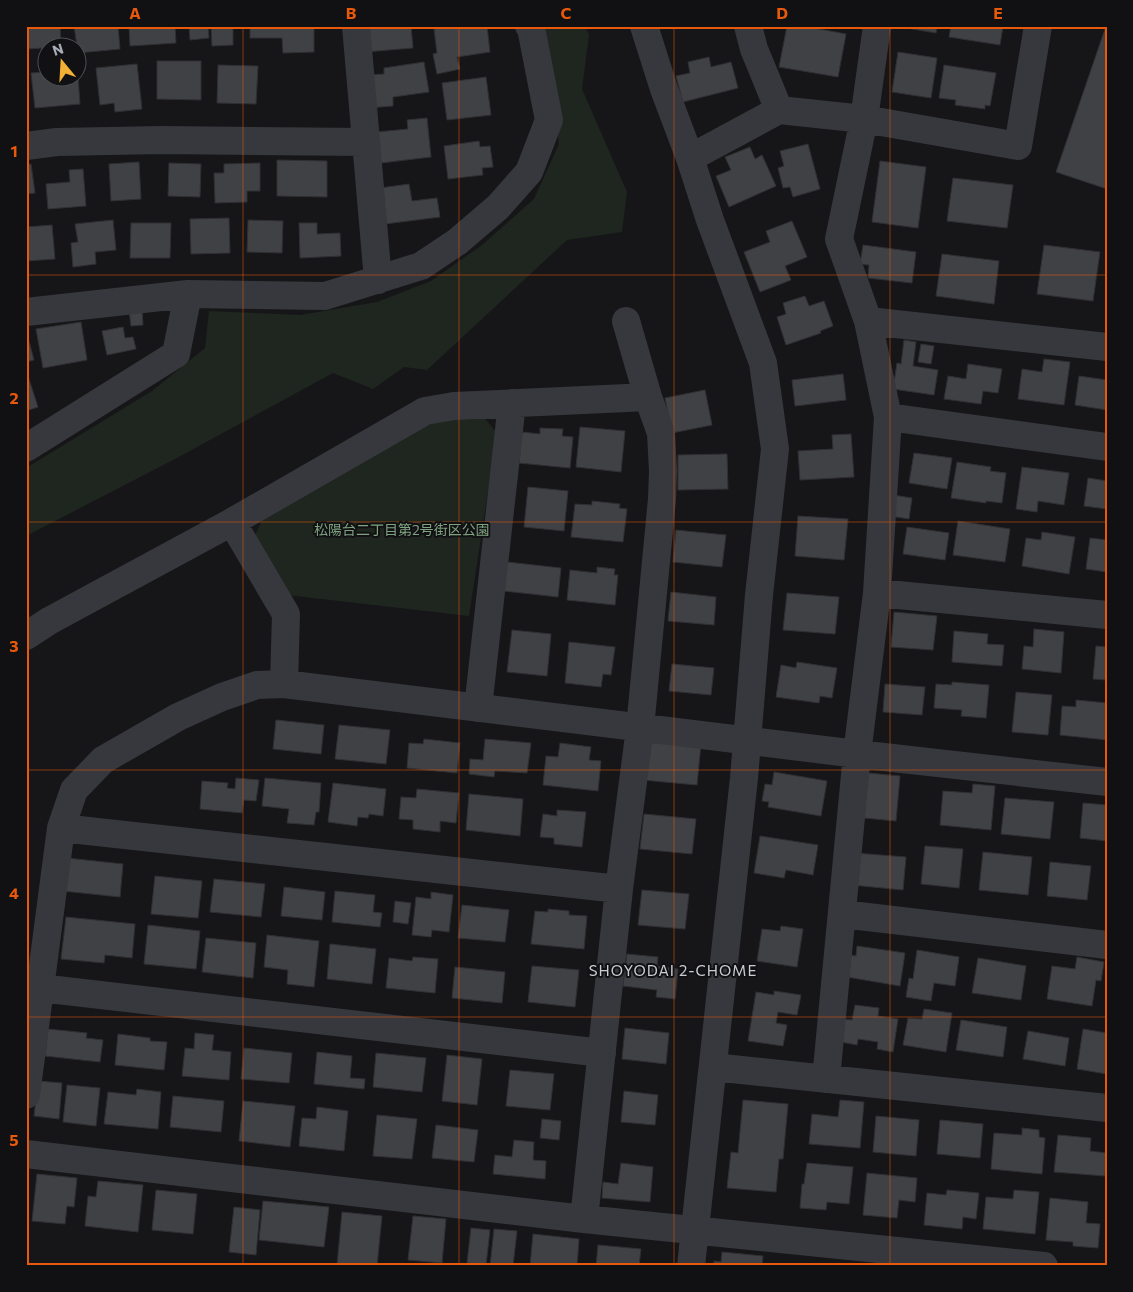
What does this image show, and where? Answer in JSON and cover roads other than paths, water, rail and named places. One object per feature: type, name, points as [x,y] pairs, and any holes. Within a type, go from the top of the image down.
[{"type":"street","points":[[356,26],[378,280]]},
{"type":"street","points":[[26,312],[188,294],[326,296],[421,266],[457,242],[498,207],[529,172],[549,120],[531,28],[529,26]]},
{"type":"street","points":[[644,26],[710,220],[763,363],[775,449],[759,595],[748,740],[691,1266]]},
{"type":"street","points":[[748,26],[754,48],[779,110]]},
{"type":"street","points":[[826,1079],[876,593],[888,417],[868,321],[839,239],[864,118],[877,26]]},
{"type":"street","points":[[690,158],[779,110],[864,118],[1018,146],[1038,26]]},
{"type":"street","points":[[26,146],[57,142],[161,140],[366,142]]},
{"type":"street","points":[[26,448],[176,354],[188,294]]},
{"type":"street","points":[[584,1218],[619,889],[640,728],[662,499],[661,433],[648,397],[626,321]]},
{"type":"street","points":[[868,321],[1107,347]]},
{"type":"street","points":[[26,636],[232,522],[426,411],[454,406],[648,397]]},
{"type":"street","points":[[478,708],[512,403]]},
{"type":"street","points":[[888,417],[1107,447]]},
{"type":"street","points":[[232,522],[286,614],[284,684]]},
{"type":"street","points":[[876,593],[1107,615]]},
{"type":"street","points":[[26,1094],[30,1019],[40,988],[61,828],[74,790],[104,760],[178,717],[222,697],[257,685],[284,684],[858,754],[1107,782]]},
{"type":"street","points":[[61,828],[619,889]]},
{"type":"street","points":[[842,914],[1107,945]]},
{"type":"street","points":[[40,988],[602,1053]]},
{"type":"street","points":[[713,1066],[1107,1108]]},
{"type":"street","points":[[26,1154],[584,1218],[1044,1266]]},
{"type":"district","name":"SHOYODAI 2-CHOME","points":[[673,970]]},
{"type":"park label","name":"松陽台二丁目第2号街区公園","points":[[402,529]]}]
